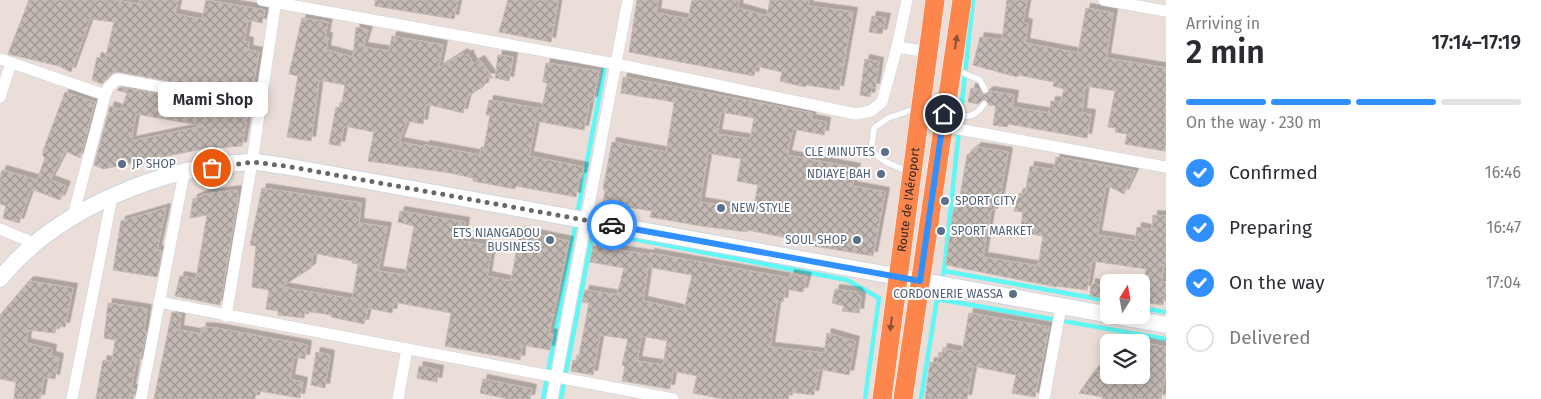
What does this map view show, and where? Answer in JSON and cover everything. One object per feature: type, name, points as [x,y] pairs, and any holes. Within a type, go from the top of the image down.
[{"type":"highway","name":"Route de l'Aéroport","points":[[882,399],[935,0]]},
{"type":"highway","name":"Route de l'Aéroport","points":[[904,399],[943,120],[962,0]]},
{"type":"main road","points":[[0,279],[34,243],[73,216],[112,197],[143,184],[184,173],[252,162],[286,166],[1166,325]]},
{"type":"street","points":[[262,0],[276,1],[616,64],[856,114],[871,112],[882,102],[907,0]]},
{"type":"street","points":[[552,399],[628,0]]},
{"type":"street","points":[[1104,0],[1166,11]]},
{"type":"street","points":[[226,316],[261,106],[276,1]]},
{"type":"street","points":[[897,47],[928,52]]},
{"type":"street","points":[[0,59],[104,95]]},
{"type":"street","points":[[0,97],[11,63]]},
{"type":"street","points":[[73,216],[104,95],[117,79],[261,106]]},
{"type":"street","points":[[943,120],[1166,167]]},
{"type":"street","points":[[141,399],[184,173]]},
{"type":"street","points":[[72,399],[112,197]]},
{"type":"street","points":[[0,229],[34,243]]},
{"type":"street","points":[[159,302],[673,399]]},
{"type":"street","points":[[1044,399],[1061,307]]},
{"type":"street","points":[[398,399],[407,349]]},
{"type":"lane","points":[[951,68],[980,80],[985,90]]},
{"type":"lane","points":[[943,120],[969,117],[980,111],[984,104]]},
{"type":"lane","points":[[912,173],[878,157],[871,150],[871,140],[874,128],[888,118],[920,107]]},
{"type":"building","points":[[29,0],[113,0],[139,4],[140,0],[178,0],[175,14],[202,19],[206,0],[265,10],[262,23],[248,20],[244,41],[249,42],[248,50],[259,52],[251,96],[118,72],[112,73],[102,84],[92,80],[97,57],[105,60],[114,22],[90,19],[71,72],[59,66],[8,54]]},
{"type":"building","points":[[375,0],[458,0],[454,19],[375,6]]},
{"type":"building","points":[[508,0],[558,0],[551,42],[499,32]]},
{"type":"building","points":[[637,0],[658,0],[656,13],[688,19],[692,0],[739,0],[738,8],[767,16],[770,0],[809,0],[808,6],[853,12],[839,90],[806,85],[805,87],[780,81],[782,72],[756,66],[754,76],[629,52]]},
{"type":"building","points":[[1007,0],[1027,0],[1023,22],[1028,24],[1025,43],[1078,53],[1086,8],[1113,13],[1106,58],[1166,68],[1165,151],[1125,144],[1127,134],[1115,132],[1116,128],[1108,127],[1115,91],[1085,86],[1082,113],[1091,114],[1087,138],[1008,124],[1007,127],[993,125],[996,106],[989,105],[985,99],[978,104],[968,102],[971,88],[980,90],[984,95],[989,91],[1014,95],[1012,107],[1049,113],[1051,101],[1061,102],[1064,89],[1053,86],[1054,82],[1018,75],[1017,77],[973,65],[980,37],[1002,40]]},
{"type":"building","points":[[872,16],[886,18],[882,34],[869,32]]},
{"type":"building","points":[[302,18],[328,22],[325,37],[328,37],[326,50],[353,57],[356,27],[368,30],[363,47],[389,51],[392,36],[443,45],[438,69],[463,53],[466,56],[468,54],[473,64],[480,60],[493,78],[485,77],[484,86],[467,97],[463,113],[426,104],[423,124],[407,121],[399,142],[425,147],[425,145],[480,155],[481,147],[484,147],[490,115],[486,115],[489,100],[542,109],[547,83],[543,82],[546,63],[599,71],[593,101],[590,101],[584,130],[536,121],[529,156],[584,167],[582,177],[579,177],[576,197],[516,186],[515,189],[473,181],[473,178],[450,173],[368,161],[374,132],[344,126],[340,146],[329,144],[336,107],[341,108],[345,85],[319,80],[311,141],[287,137],[298,76],[289,74]]},
{"type":"building","points":[[498,55],[513,57],[509,81],[495,78]]},
{"type":"building","points":[[865,59],[879,62],[875,88],[872,87],[870,97],[860,95]]},
{"type":"building","points":[[623,77],[812,113],[811,119],[826,122],[824,135],[793,129],[787,155],[856,168],[852,186],[885,192],[873,256],[796,243],[797,240],[748,230],[747,232],[701,226],[650,217],[652,211],[603,203],[605,190],[603,189],[612,142],[666,152],[673,111],[674,102],[621,93]],"holes":[[[721,112],[754,118],[750,139],[717,134]],[[708,153],[741,159],[737,181],[758,185],[753,211],[700,202]]]},
{"type":"building","points":[[120,87],[248,110],[242,146],[202,149],[103,169],[94,165],[110,106],[121,110],[127,93],[117,90]],"holes":[[[136,114],[204,126],[131,141]]]},
{"type":"building","points":[[65,92],[95,102],[80,158],[65,151],[50,180],[66,186],[60,200],[31,189],[19,223],[3,218],[6,206],[0,204],[0,177],[2,170],[37,180],[45,158],[43,151]]},
{"type":"building","points":[[977,147],[1008,152],[998,208],[991,210],[983,257],[1038,266],[1043,236],[1020,232],[1023,212],[1014,211],[1019,193],[1025,194],[1030,166],[1054,170],[1056,157],[1135,171],[1124,194],[1106,185],[1097,235],[1135,241],[1137,227],[1152,230],[1153,215],[1166,216],[1166,254],[1161,282],[1166,282],[1163,305],[1150,303],[1150,274],[1145,274],[1146,269],[1092,261],[1087,290],[1056,287],[946,265],[954,207],[958,208],[967,155]]},
{"type":"building","points":[[262,188],[361,203],[359,223],[387,227],[378,271],[405,275],[414,226],[398,222],[400,211],[465,222],[462,241],[492,246],[487,276],[511,281],[520,231],[569,241],[549,333],[553,334],[550,350],[522,345],[520,360],[445,346],[451,313],[394,302],[392,313],[368,308],[364,324],[331,317],[332,315],[305,311],[304,318],[278,315],[278,311],[266,309],[269,290],[252,287],[256,246],[250,245]],"holes":[[[313,253],[353,261],[352,263],[358,264],[352,299],[281,287],[311,268]]]},
{"type":"building","points":[[237,190],[238,197],[220,305],[175,296],[180,276],[196,279],[207,215],[190,218],[193,199],[206,194]]},
{"type":"building","points":[[166,208],[157,250],[162,251],[157,277],[113,270],[121,221]]},
{"type":"building","points":[[593,246],[650,255],[650,253],[789,278],[790,274],[807,277],[803,292],[785,289],[783,302],[777,301],[770,347],[824,353],[827,333],[855,341],[849,375],[819,369],[814,395],[789,392],[788,399],[723,399],[693,393],[697,376],[673,371],[670,389],[622,381],[625,366],[622,365],[628,339],[600,335],[593,375],[571,371],[573,360],[578,361],[589,303],[582,302],[585,290],[617,295],[624,268],[590,262]],"holes":[[[648,267],[692,275],[684,310],[643,301]],[[642,336],[667,341],[663,365],[637,361]]]},
{"type":"building","points":[[29,281],[73,288],[65,327],[56,326],[55,333],[28,330],[26,343],[52,349],[51,356],[59,358],[55,379],[44,377],[40,399],[14,399],[16,382],[0,379],[0,315]]},
{"type":"building","points":[[1091,283],[1100,285],[1100,298],[1090,296]]},
{"type":"building","points":[[835,289],[857,292],[861,297],[859,313],[842,311],[844,306],[832,303]]},
{"type":"building","points":[[108,303],[147,309],[144,330],[146,335],[139,363],[136,363],[131,389],[135,389],[133,399],[96,399],[103,360],[112,362],[115,340],[104,338]]},
{"type":"building","points":[[172,312],[181,314],[179,330],[201,334],[202,327],[216,328],[307,345],[305,359],[294,357],[290,379],[303,382],[300,398],[259,391],[256,392],[255,399],[154,399]]},
{"type":"building","points":[[969,313],[1049,327],[1035,397],[1012,393],[1016,375],[973,366],[967,399],[925,399],[930,362],[937,363],[939,352],[942,353],[943,348],[962,352]]},
{"type":"building","points":[[1150,344],[1166,347],[1166,371],[1161,399],[1102,399],[1103,397],[1079,393],[1095,370],[1100,372],[1100,384],[1150,384]]},
{"type":"building","points":[[316,352],[330,355],[325,388],[311,385]]},
{"type":"building","points":[[419,366],[439,370],[437,382],[417,378]]},
{"type":"building","points":[[483,379],[532,389],[530,399],[509,399],[480,393]]},
{"type":"waterway","points":[[921,399],[937,299],[944,271],[973,0]]},
{"type":"waterway","points":[[543,399],[605,65]]},
{"type":"waterway","points":[[561,399],[593,231],[847,280],[879,298],[865,399]]},
{"type":"waterway","points":[[944,271],[1100,299]]},
{"type":"waterway","points":[[937,299],[1166,339]]},
{"type":"waterway","points":[[1150,309],[1166,312]]},
{"type":"way so far","points":[[212,168],[252,162],[286,166],[612,225]]},
{"type":"place","name":"CLE MINUTES","points":[[885,152]]},
{"type":"place","name":"JP SHOP","points":[[122,164]]},
{"type":"place","name":"Mami Shop","points":[[212,168]]},
{"type":"place","name":"NDIAYE BAH","points":[[881,174]]},
{"type":"place","name":"SPORT CITY","points":[[945,201]]},
{"type":"place","name":"NEW STYLE","points":[[721,208]]},
{"type":"place","name":"SPORT MARKET","points":[[941,231]]},
{"type":"place","name":"ETS NIANGADOU BUSINESS","points":[[550,240]]},
{"type":"place","name":"SOUL SHOP","points":[[857,240]]},
{"type":"place","name":"CORDONERIE WASSA","points":[[1013,294]]},
{"type":"route","points":[[612,225],[920,281],[944,114]]}]
